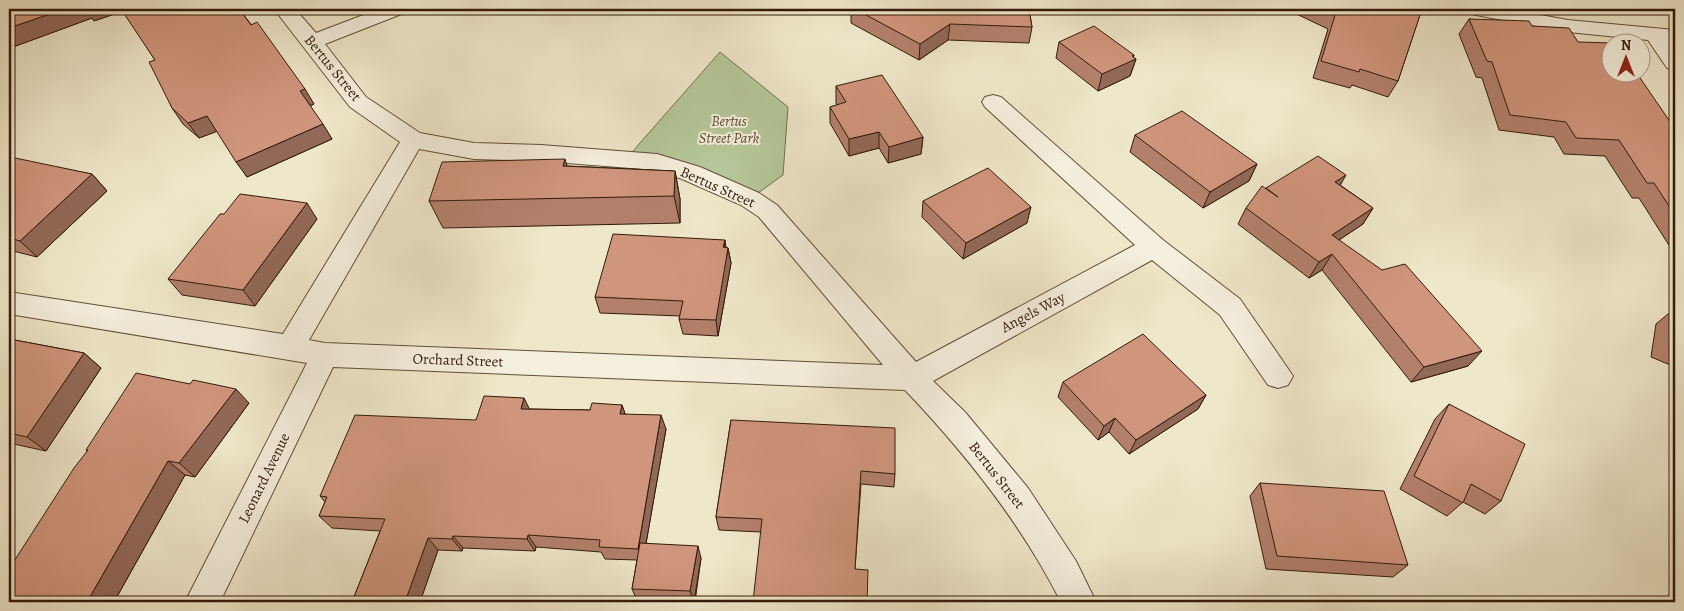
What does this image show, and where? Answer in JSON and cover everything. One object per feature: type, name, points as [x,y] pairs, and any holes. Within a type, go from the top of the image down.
[{"type":"street","name":"Bertus Street","points":[[284,9],[358,102],[413,140],[474,151],[541,153],[657,162],[691,173],[750,199],[768,211],[912,378],[954,420],[1017,498],[1064,572],[1079,602]]},
{"type":"street","points":[[312,42],[397,9]]},
{"type":"street","points":[[1476,9],[1568,26],[1665,35],[1675,63]]},
{"type":"street","points":[[1556,9],[1568,26]]},
{"type":"street","points":[[993,102],[1154,247],[1230,307],[1278,376]]},
{"type":"street","points":[[290,347],[413,140]]},
{"type":"street","name":"Angels Way","points":[[912,378],[1154,247]]},
{"type":"street","name":"Orchard Street","points":[[9,303],[325,354],[912,378]]},
{"type":"street","name":"Leonard Avenue","points":[[202,602],[325,354]]},
{"type":"green space","name":"Bertus Street Park","points":[[720,52],[788,107],[783,175],[750,199],[625,160]]},
{"type":"building","points":[[9,9],[64,9],[9,28]]},
{"type":"building","points":[[121,9],[239,9],[251,25],[257,22],[305,89],[300,91],[323,124],[236,162],[207,116],[188,123],[172,108],[149,62],[155,60]]},
{"type":"building","points":[[855,9],[1029,9],[1032,27],[950,24],[920,44]]},
{"type":"building","points":[[1328,9],[1422,9],[1398,81],[1360,69],[1359,72],[1321,61],[1336,12]]},
{"type":"building","points":[[1469,19],[1529,21],[1532,26],[1569,28],[1578,42],[1602,43],[1602,82],[1643,82],[1675,129],[1675,215],[1654,183],[1647,183],[1619,140],[1576,138],[1566,122],[1510,115],[1492,62],[1487,61]]},
{"type":"building","points":[[1094,26],[1134,55],[1132,56],[1136,59],[1102,74],[1059,42]]},
{"type":"building","points":[[882,75],[923,137],[889,147],[879,132],[849,139],[830,107],[846,102],[836,86]]},
{"type":"building","points":[[1182,111],[1257,164],[1210,192],[1135,135]]},
{"type":"building","points":[[1318,156],[1346,175],[1335,182],[1373,208],[1332,235],[1382,270],[1405,264],[1482,351],[1424,367],[1332,254],[1319,262],[1246,208],[1262,186],[1278,197],[1266,188]]},
{"type":"building","points":[[15,158],[92,174],[20,241],[9,238],[9,159]]},
{"type":"building","points":[[565,159],[563,166],[675,171],[674,196],[429,201],[442,162]]},
{"type":"building","points":[[988,168],[1031,207],[966,243],[923,201]]},
{"type":"building","points":[[240,194],[307,203],[243,290],[168,279],[220,214],[224,214]]},
{"type":"building","points":[[613,234],[725,240],[723,247],[728,248],[716,320],[679,319],[683,301],[595,297]]},
{"type":"building","points":[[1675,309],[1675,344],[1670,342]]},
{"type":"building","points":[[1143,334],[1206,395],[1136,440],[1115,418],[1104,426],[1063,382]]},
{"type":"building","points":[[9,339],[84,353],[27,437],[9,433]]},
{"type":"building","points":[[136,373],[190,384],[193,380],[236,389],[179,463],[168,461],[87,602],[9,602],[9,569],[74,468],[88,450],[86,450]]},
{"type":"building","points":[[484,396],[524,398],[521,409],[590,410],[592,403],[622,405],[620,414],[661,415],[638,549],[599,547],[600,540],[528,535],[527,539],[453,536],[452,539],[428,538],[405,602],[352,602],[385,519],[319,516],[327,497],[320,496],[355,415],[476,420]]},
{"type":"building","points":[[1449,404],[1525,444],[1501,501],[1471,484],[1463,503],[1414,476]]},
{"type":"building","points":[[731,420],[895,428],[895,474],[861,471],[855,569],[868,570],[867,602],[753,602],[762,519],[716,517]]},
{"type":"building","points":[[1260,483],[1384,491],[1408,565],[1277,556]]},
{"type":"building","points":[[640,543],[698,546],[690,591],[632,589]]},
{"type":"building","points":[[275,598],[349,602],[273,602]]}]
